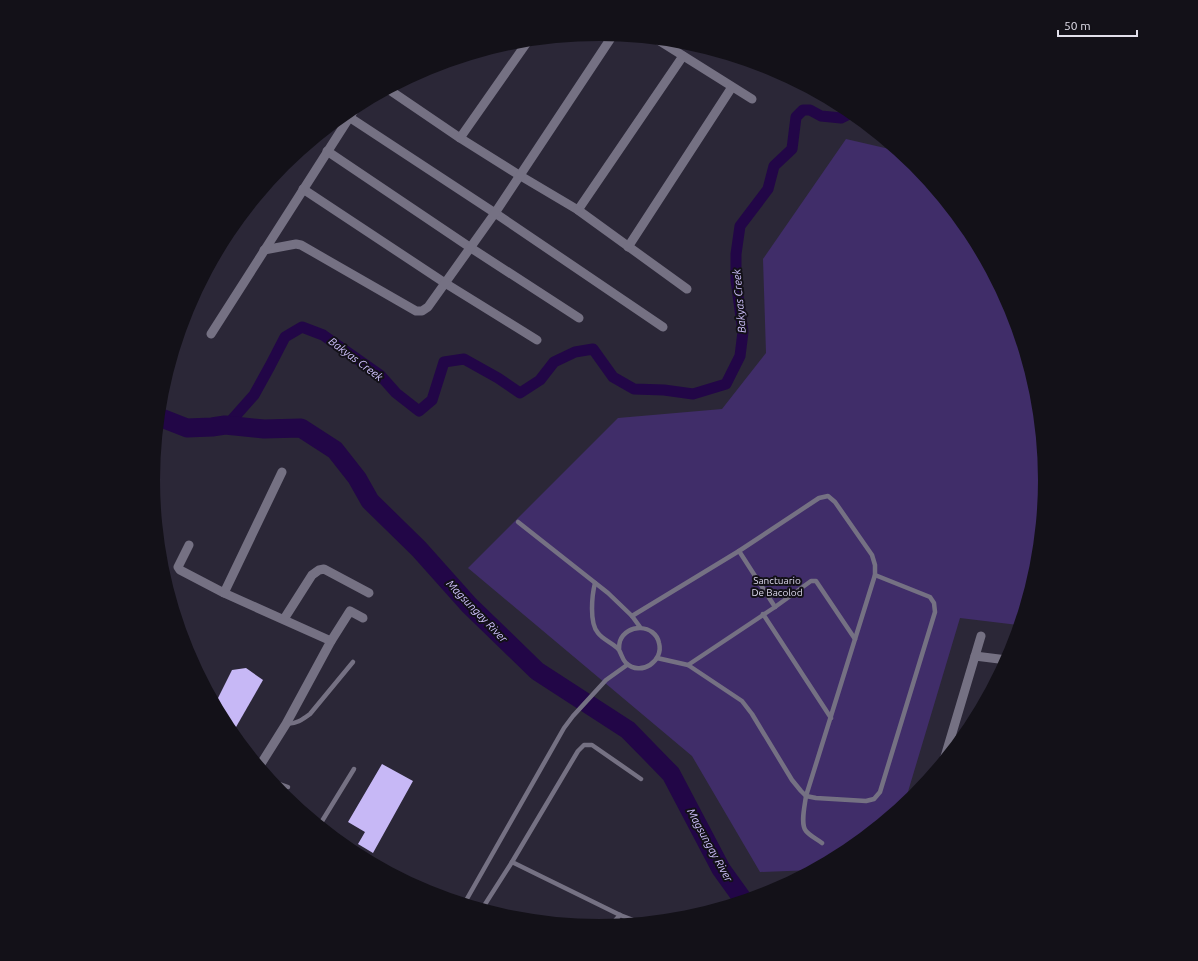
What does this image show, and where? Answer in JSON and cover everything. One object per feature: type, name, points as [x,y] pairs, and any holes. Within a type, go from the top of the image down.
[{"type":"street","points":[[264,250],[296,244],[301,245],[416,311],[422,311],[428,307],[471,248],[609,41]]},
{"type":"street","points":[[669,47],[752,99]]},
{"type":"street","points":[[460,138],[523,48]]},
{"type":"street","points":[[578,210],[683,56]]},
{"type":"street","points":[[628,247],[732,87]]},
{"type":"street","points":[[393,92],[460,138],[578,210],[688,289]]},
{"type":"street","points":[[351,118],[495,213],[663,327]]},
{"type":"street","points":[[211,334],[346,121]]},
{"type":"street","points":[[327,151],[471,248],[579,318]]},
{"type":"street","points":[[302,189],[446,283],[537,340]]},
{"type":"street","points":[[224,593],[282,472]]},
{"type":"street","points":[[189,545],[178,567],[180,570],[224,593],[331,641]]},
{"type":"street","points":[[284,619],[312,575],[319,570],[324,569],[369,593]]},
{"type":"street","points":[[262,762],[286,724],[331,641],[350,611],[363,618]]},
{"type":"street","points":[[947,749],[981,636]]},
{"type":"street","points":[[975,656],[1000,659]]},
{"type":"lane","points":[[632,616],[738,551],[819,498],[828,496],[835,502],[872,555],[875,565],[875,575],[806,796],[803,815],[805,829],[822,843]]},
{"type":"lane","points":[[518,522],[608,593],[632,616],[640,627]]},
{"type":"lane","points":[[738,551],[775,607]]},
{"type":"lane","points":[[657,658],[688,665],[742,700],[792,780],[806,796],[866,802],[874,799],[880,792],[935,612],[934,603],[930,597],[875,575]]},
{"type":"lane","points":[[688,665],[812,581],[816,581],[855,639]]},
{"type":"lane","points":[[595,583],[592,601],[594,627],[597,633],[619,650]]},
{"type":"lane","points":[[763,614],[831,718]]},
{"type":"lane","points":[[640,627],[648,629],[655,634],[659,642],[660,650],[657,658],[652,664],[644,668],[635,668],[627,664],[622,658],[619,650],[620,642],[624,634],[631,629],[640,627]]},
{"type":"lane","points":[[286,724],[297,723],[310,714],[353,662]]},
{"type":"lane","points":[[467,900],[564,728],[606,680],[627,664]]},
{"type":"lane","points":[[485,905],[578,751],[584,745],[592,745],[641,779]]},
{"type":"lane","points":[[322,821],[354,769]]},
{"type":"lane","points":[[283,785],[288,787]]},
{"type":"lane","points":[[512,862],[630,919]]},
{"type":"lane","points":[[616,919],[620,915]]},
{"type":"green space","name":"Sanctuario De Bacolod","points":[[846,139],[889,150],[910,170],[948,213],[980,261],[1005,312],[1024,367],[1035,423],[1038,452],[1038,509],[1030,566],[1024,594],[1014,624],[960,618],[907,793],[867,829],[843,846],[801,870],[760,872],[692,756],[468,568],[618,418],[722,409],[766,353],[763,259]]},
{"type":"building","points":[[246,668],[263,680],[236,727],[217,699],[232,670]]},
{"type":"building","points":[[382,764],[413,781],[373,853],[358,844],[365,832],[348,822]]},
{"type":"waterway","name":"Bakyas Creek","points":[[225,425],[230,422],[254,395],[285,337],[302,327],[323,335],[380,375],[396,393],[419,411],[432,400],[444,362],[464,359],[498,378],[520,393],[540,380],[554,362],[575,352],[593,349],[613,377],[634,389],[664,390],[693,394],[726,384],[740,356],[743,332],[736,280],[736,254],[740,226],[768,189],[774,166],[792,149],[796,117],[803,110],[810,110],[821,116],[841,118],[845,116]]},
{"type":"waterway","name":"Magsungay River","points":[[164,419],[187,428],[225,425],[264,429],[301,428],[335,450],[357,478],[370,501],[419,549],[469,605],[537,671],[628,730],[671,774],[721,869],[741,897]]}]
